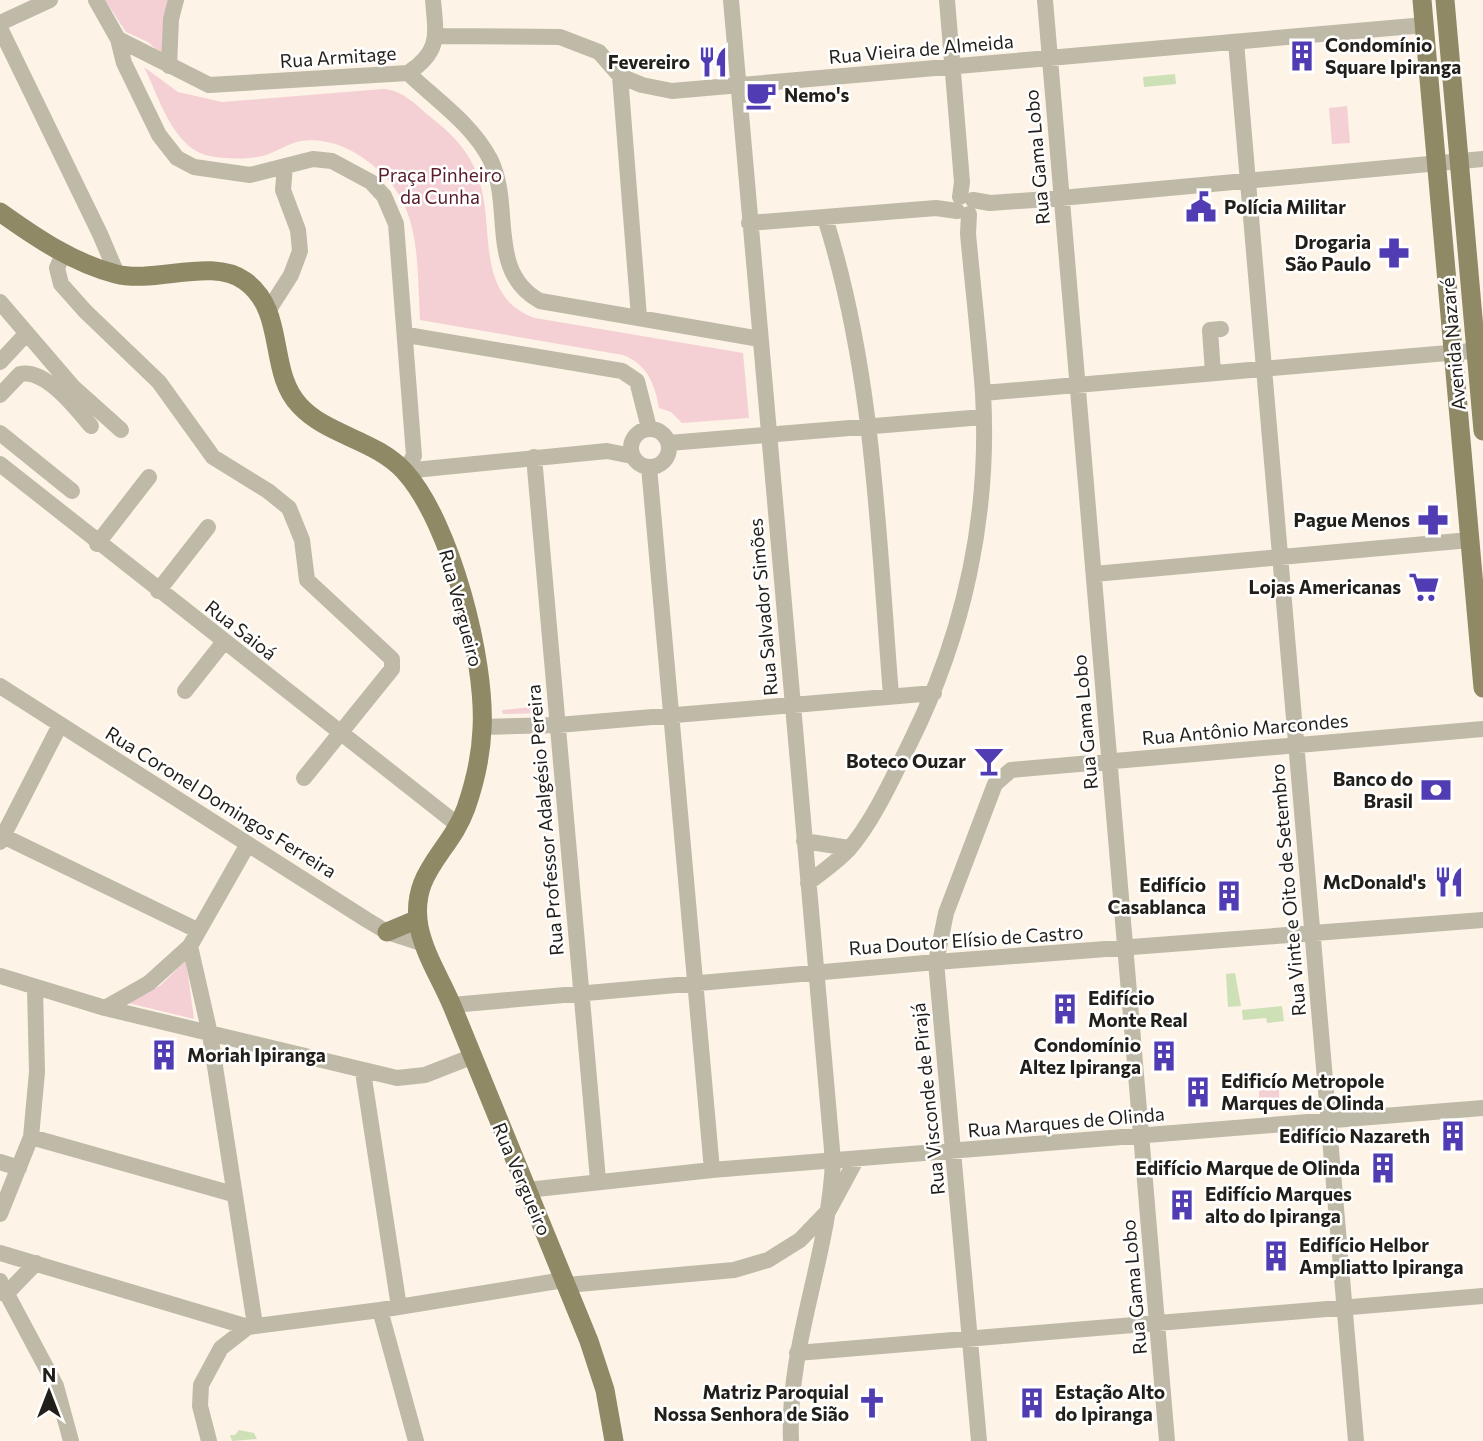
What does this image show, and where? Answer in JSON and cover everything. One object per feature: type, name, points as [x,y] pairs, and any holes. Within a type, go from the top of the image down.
[{"type":"main road","name":"Avenida Nazaré","points":[[1422,0],[1483,688]]},
{"type":"main road","name":"Avenida Nazaré","points":[[1445,0],[1479,350],[1483,432]]},
{"type":"main road","name":"Rua Vergueiro","points":[[0,212],[63,254],[117,274],[151,277],[220,271],[246,281],[268,311],[286,383],[300,407],[326,424],[376,449],[404,471],[424,501],[445,546],[461,595],[478,670],[482,727],[477,773],[458,825],[424,877],[417,899],[418,919],[424,944],[452,1005],[595,1359],[614,1441]]},
{"type":"main road","points":[[387,932],[418,919]]},
{"type":"street","points":[[50,0],[0,25],[117,274]]},
{"type":"street","points":[[96,0],[118,39],[124,63],[159,135],[177,158],[194,167],[250,175],[313,159],[332,161],[371,182],[384,196],[396,224],[407,335],[414,456],[404,471]]},
{"type":"street","points":[[169,66],[171,19],[176,0]]},
{"type":"street","points":[[408,73],[420,65],[435,46],[433,0]]},
{"type":"street","name":"Rua Salvador Simões","points":[[731,0],[833,1161],[829,1210],[797,1353],[791,1395],[791,1441]]},
{"type":"street","points":[[808,883],[849,848],[900,763],[934,694],[962,608],[980,509],[983,393],[947,0]]},
{"type":"street","name":"Rua Gama Lobo","points":[[1045,0],[1167,1441]]},
{"type":"street","name":"Rua Vieira de Almeida","points":[[436,36],[560,37],[599,52],[620,76],[642,85],[672,91],[1425,25]]},
{"type":"street","name":"Rua Armitage","points":[[118,39],[209,85],[232,86],[382,72],[408,73],[460,120],[490,159],[499,183],[505,253],[517,284],[540,301],[760,339]]},
{"type":"street","name":"Rua Vinte e Oito de Setembro","points":[[1236,42],[1356,1441]]},
{"type":"street","points":[[620,76],[639,317]]},
{"type":"street","points":[[749,223],[936,208],[965,203],[1061,198],[1483,159]]},
{"type":"street","points":[[268,311],[291,275],[300,251],[298,230],[283,190],[285,166]]},
{"type":"street","points":[[825,218],[848,298],[869,428],[891,695]]},
{"type":"street","points":[[63,254],[57,268],[61,284],[85,311],[159,382],[213,457],[268,491],[289,508],[302,540],[307,580],[392,659],[392,669],[304,778]]},
{"type":"street","points":[[0,302],[74,387],[121,430]]},
{"type":"street","points":[[1213,373],[1210,330],[1221,329]]},
{"type":"street","points":[[0,362],[27,333]]},
{"type":"street","points":[[407,335],[622,371],[637,381],[649,428]]},
{"type":"street","points":[[983,393],[1479,350]]},
{"type":"street","points":[[0,395],[20,374],[35,374],[64,395],[90,426]]},
{"type":"street","points":[[669,443],[983,417]]},
{"type":"street","points":[[649,428],[661,432],[669,443],[665,460],[649,467],[636,462],[632,448],[636,434],[649,428]]},
{"type":"street","points":[[0,433],[72,491]]},
{"type":"street","points":[[404,471],[632,448]]},
{"type":"street","name":"Rua Professor Adalgésio Pereira","points":[[534,457],[598,1180]]},
{"type":"street","name":"Rua Saioá","points":[[0,464],[7,477],[458,825]]},
{"type":"street","points":[[649,467],[712,1170]]},
{"type":"street","points":[[97,544],[149,477]]},
{"type":"street","points":[[158,591],[208,527]]},
{"type":"street","points":[[1094,574],[1470,540]]},
{"type":"street","points":[[185,691],[223,643]]},
{"type":"street","name":"Rua Coronel Domingos Ferreira","points":[[0,687],[387,932],[424,944]]},
{"type":"street","points":[[482,727],[558,725],[891,695],[934,694]]},
{"type":"street","points":[[60,725],[2,839],[197,930]]},
{"type":"street","name":"Rua Antônio Marcondes","points":[[1011,769],[1109,763],[1483,729]]},
{"type":"street","name":"Rua Visconde de Pirajá","points":[[979,1441],[936,962],[946,913],[995,784],[1011,769]]},
{"type":"street","points":[[804,841],[849,848]]},
{"type":"street","points":[[105,1007],[149,983],[190,946],[248,844]]},
{"type":"street","name":"Rua Doutor Elísio de Castro","points":[[452,1005],[936,962],[1126,950],[1483,920]]},
{"type":"street","points":[[190,946],[210,1034],[252,1326]]},
{"type":"street","points":[[0,976],[105,1007],[363,1072],[412,1078],[471,1057]]},
{"type":"street","points":[[0,1214],[31,1137],[37,1072],[35,988]]},
{"type":"street","points":[[363,1072],[399,1307]]},
{"type":"street","name":"Rua Marques de Olinda","points":[[527,1190],[598,1180],[712,1170],[1483,1108]]},
{"type":"street","points":[[31,1137],[233,1194]]},
{"type":"street","name":"Rua Salvador Simões","points":[[829,1210],[856,1160]]},
{"type":"street","points":[[0,1162],[19,1168]]},
{"type":"street","points":[[0,1253],[252,1326],[565,1283],[734,1270],[768,1260],[800,1240],[829,1210]]},
{"type":"street","points":[[800,1240],[812,1241],[821,1248]]},
{"type":"street","points":[[36,1263],[3,1289],[56,1386],[71,1441]]},
{"type":"street","points":[[797,1353],[1483,1296]]},
{"type":"street","points":[[380,1310],[416,1441]]},
{"type":"street","points":[[209,1441],[200,1406],[201,1385],[221,1348],[252,1326]]},
{"type":"green space","points":[[105,0],[168,0],[165,57],[148,42],[126,32]]},
{"type":"green space","name":"Praça Pinheiro da Cunha","points":[[144,67],[178,92],[222,102],[383,89],[402,95],[458,142],[474,167],[483,196],[494,276],[502,293],[515,308],[535,318],[743,353],[749,418],[682,423],[671,412],[659,408],[655,391],[644,369],[623,355],[420,320],[418,271],[412,226],[405,206],[378,170],[344,147],[316,140],[297,142],[251,158],[222,158],[198,152],[179,136],[172,125]]},
{"type":"green space","points":[[1347,106],[1350,143],[1332,144],[1329,108]]},
{"type":"green space","points":[[541,706],[543,713],[503,714],[502,710]]},
{"type":"green space","points":[[186,960],[194,1019],[128,1003],[161,985]]},
{"type":"green space","points":[[1279,1089],[1279,1098],[1259,1099],[1259,1090]]},
{"type":"shaded area","points":[[1175,74],[1176,84],[1144,87],[1143,77]]},
{"type":"shaded area","points":[[1235,973],[1241,1006],[1228,1007],[1226,974]]},
{"type":"shaded area","points":[[1282,1006],[1284,1021],[1267,1023],[1266,1018],[1243,1020],[1242,1010]]},
{"type":"shaded area","points":[[239,1430],[254,1433],[257,1439],[232,1441],[230,1435],[235,1435]]},
{"type":"place","name":"Condomínio Square Ipiranga","points":[[1302,56]]},
{"type":"place","name":"Fevereiro","points":[[713,62]]},
{"type":"place","name":"Nemo's","points":[[761,95]]},
{"type":"place","name":"Polícia Militar","points":[[1201,207]]},
{"type":"place","name":"Drogaria São Paulo","points":[[1394,253]]},
{"type":"place","name":"Pague Menos","points":[[1433,520]]},
{"type":"place","name":"Lojas Americanas","points":[[1424,587]]},
{"type":"place","name":"Boteco Ouzar","points":[[989,761]]},
{"type":"place","name":"Banco do Brasil","points":[[1436,790]]},
{"type":"place","name":"McDonald's","points":[[1449,882]]},
{"type":"place","name":"Edifício Casablanca","points":[[1229,896]]},
{"type":"place","name":"Edifício Monte Real","points":[[1065,1009]]},
{"type":"place","name":"Moriah Ipiranga","points":[[164,1055]]},
{"type":"place","name":"Condomínio Altez Ipiranga","points":[[1164,1056]]},
{"type":"place","name":"Edificío Metropole Marques de Olinda","points":[[1198,1092]]},
{"type":"place","name":"Edifício Nazareth","points":[[1453,1136]]},
{"type":"place","name":"Edifício Marque de Olinda","points":[[1383,1168]]},
{"type":"place","name":"Edifício Marques alto do Ipiranga","points":[[1182,1205]]},
{"type":"place","name":"Edifício Helbor Ampliatto Ipiranga","points":[[1276,1256]]},
{"type":"place","name":"Matriz Paroquial Nossa Senhora de Sião","points":[[872,1403]]},
{"type":"place","name":"Estação Alto do Ipiranga","points":[[1032,1403]]}]
